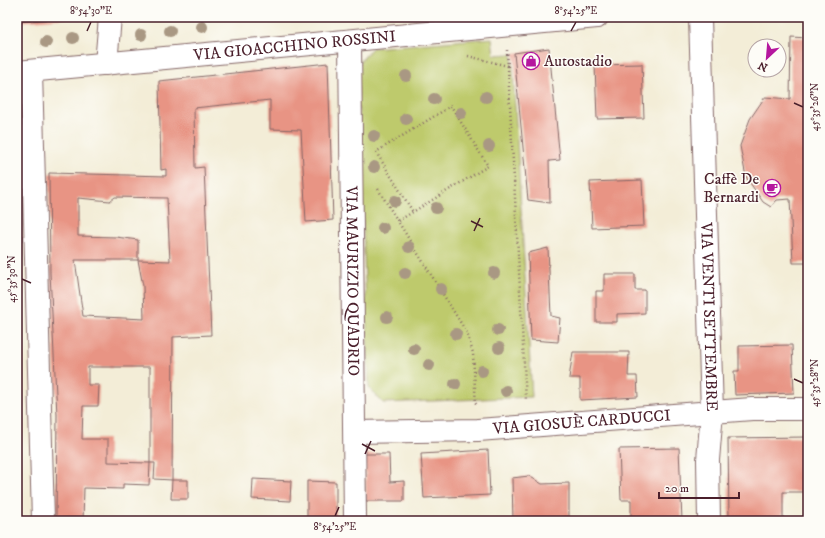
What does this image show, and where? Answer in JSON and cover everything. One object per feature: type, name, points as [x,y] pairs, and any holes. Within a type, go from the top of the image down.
[{"type":"street","points":[[106,64],[110,17]]},
{"type":"street","name":"VIA GIOACCHINO ROSSINI","points":[[24,71],[350,41],[446,24],[506,26],[597,17]]},
{"type":"street","name":"VIA VENTI SETTEMBRE","points":[[700,17],[712,412],[708,460],[709,521]]},
{"type":"street","name":"VIA MAURIZIO QUADRIO","points":[[350,41],[355,521]]},
{"type":"street","points":[[24,71],[43,521]]},
{"type":"street","name":"VIA GIOSUÈ CARDUCCI","points":[[355,432],[478,430],[712,412],[808,409]]},
{"type":"path","points":[[506,26],[527,427]]},
{"type":"path","points":[[398,221],[413,212],[488,166],[451,106],[376,152],[413,212]]},
{"type":"path","points":[[377,188],[467,333],[473,353],[478,430]]},
{"type":"green space","points":[[492,38],[494,55],[512,54],[532,397],[383,403],[369,388],[357,65],[372,48]]},
{"type":"building","points":[[17,17],[68,17],[68,18],[17,22]]},
{"type":"building","points":[[791,37],[808,38],[808,263],[793,263],[790,199],[777,200],[771,207],[763,202],[746,177],[740,146],[750,119],[765,97],[790,99]]},
{"type":"building","points":[[549,48],[560,160],[549,161],[550,203],[528,200],[514,53]]},
{"type":"building","points":[[328,63],[333,220],[306,222],[301,130],[270,129],[270,100],[194,108],[195,168],[204,167],[211,335],[173,337],[172,480],[154,479],[155,463],[150,463],[149,485],[123,484],[123,489],[84,488],[83,521],[56,521],[57,415],[50,273],[49,173],[166,176],[166,169],[161,170],[159,81]],"holes":[[[115,197],[167,198],[170,261],[138,260],[138,240],[116,237],[78,236],[78,198],[110,201]],[[75,260],[138,260],[143,286],[144,319],[83,316]],[[88,367],[150,367],[150,463],[108,462],[108,439],[82,439],[83,406],[98,406],[99,385],[88,385]]]},
{"type":"building","points":[[642,64],[644,118],[597,119],[595,65]]},
{"type":"building","points":[[642,180],[644,226],[592,228],[590,182]]},
{"type":"building","points":[[548,248],[551,316],[560,318],[558,342],[531,340],[528,253]]},
{"type":"building","points":[[604,274],[635,274],[635,290],[645,290],[645,313],[617,314],[617,322],[596,322],[596,291],[604,291]]},
{"type":"building","points":[[792,345],[794,393],[735,395],[734,371],[739,371],[739,346]]},
{"type":"building","points":[[573,352],[629,352],[628,376],[637,376],[638,397],[580,400],[580,378],[569,378]]},
{"type":"building","points":[[808,437],[808,492],[783,492],[783,521],[729,521],[728,438]]},
{"type":"building","points":[[679,448],[682,521],[631,521],[631,500],[621,500],[619,449]]},
{"type":"building","points":[[488,450],[490,495],[424,498],[421,454]]},
{"type":"building","points":[[365,454],[389,454],[390,482],[404,481],[404,501],[366,501]]},
{"type":"building","points":[[529,476],[542,484],[569,483],[569,517],[566,521],[513,521],[512,478]]},
{"type":"building","points":[[253,479],[291,481],[290,501],[252,499]]},
{"type":"building","points":[[172,480],[188,480],[188,499],[171,499]]},
{"type":"building","points":[[307,481],[336,482],[336,521],[307,521]]},
{"type":"place","name":"Autostadio","points":[[531,61]]},
{"type":"place","name":"Caffè De Bernardi","points":[[772,188]]}]
